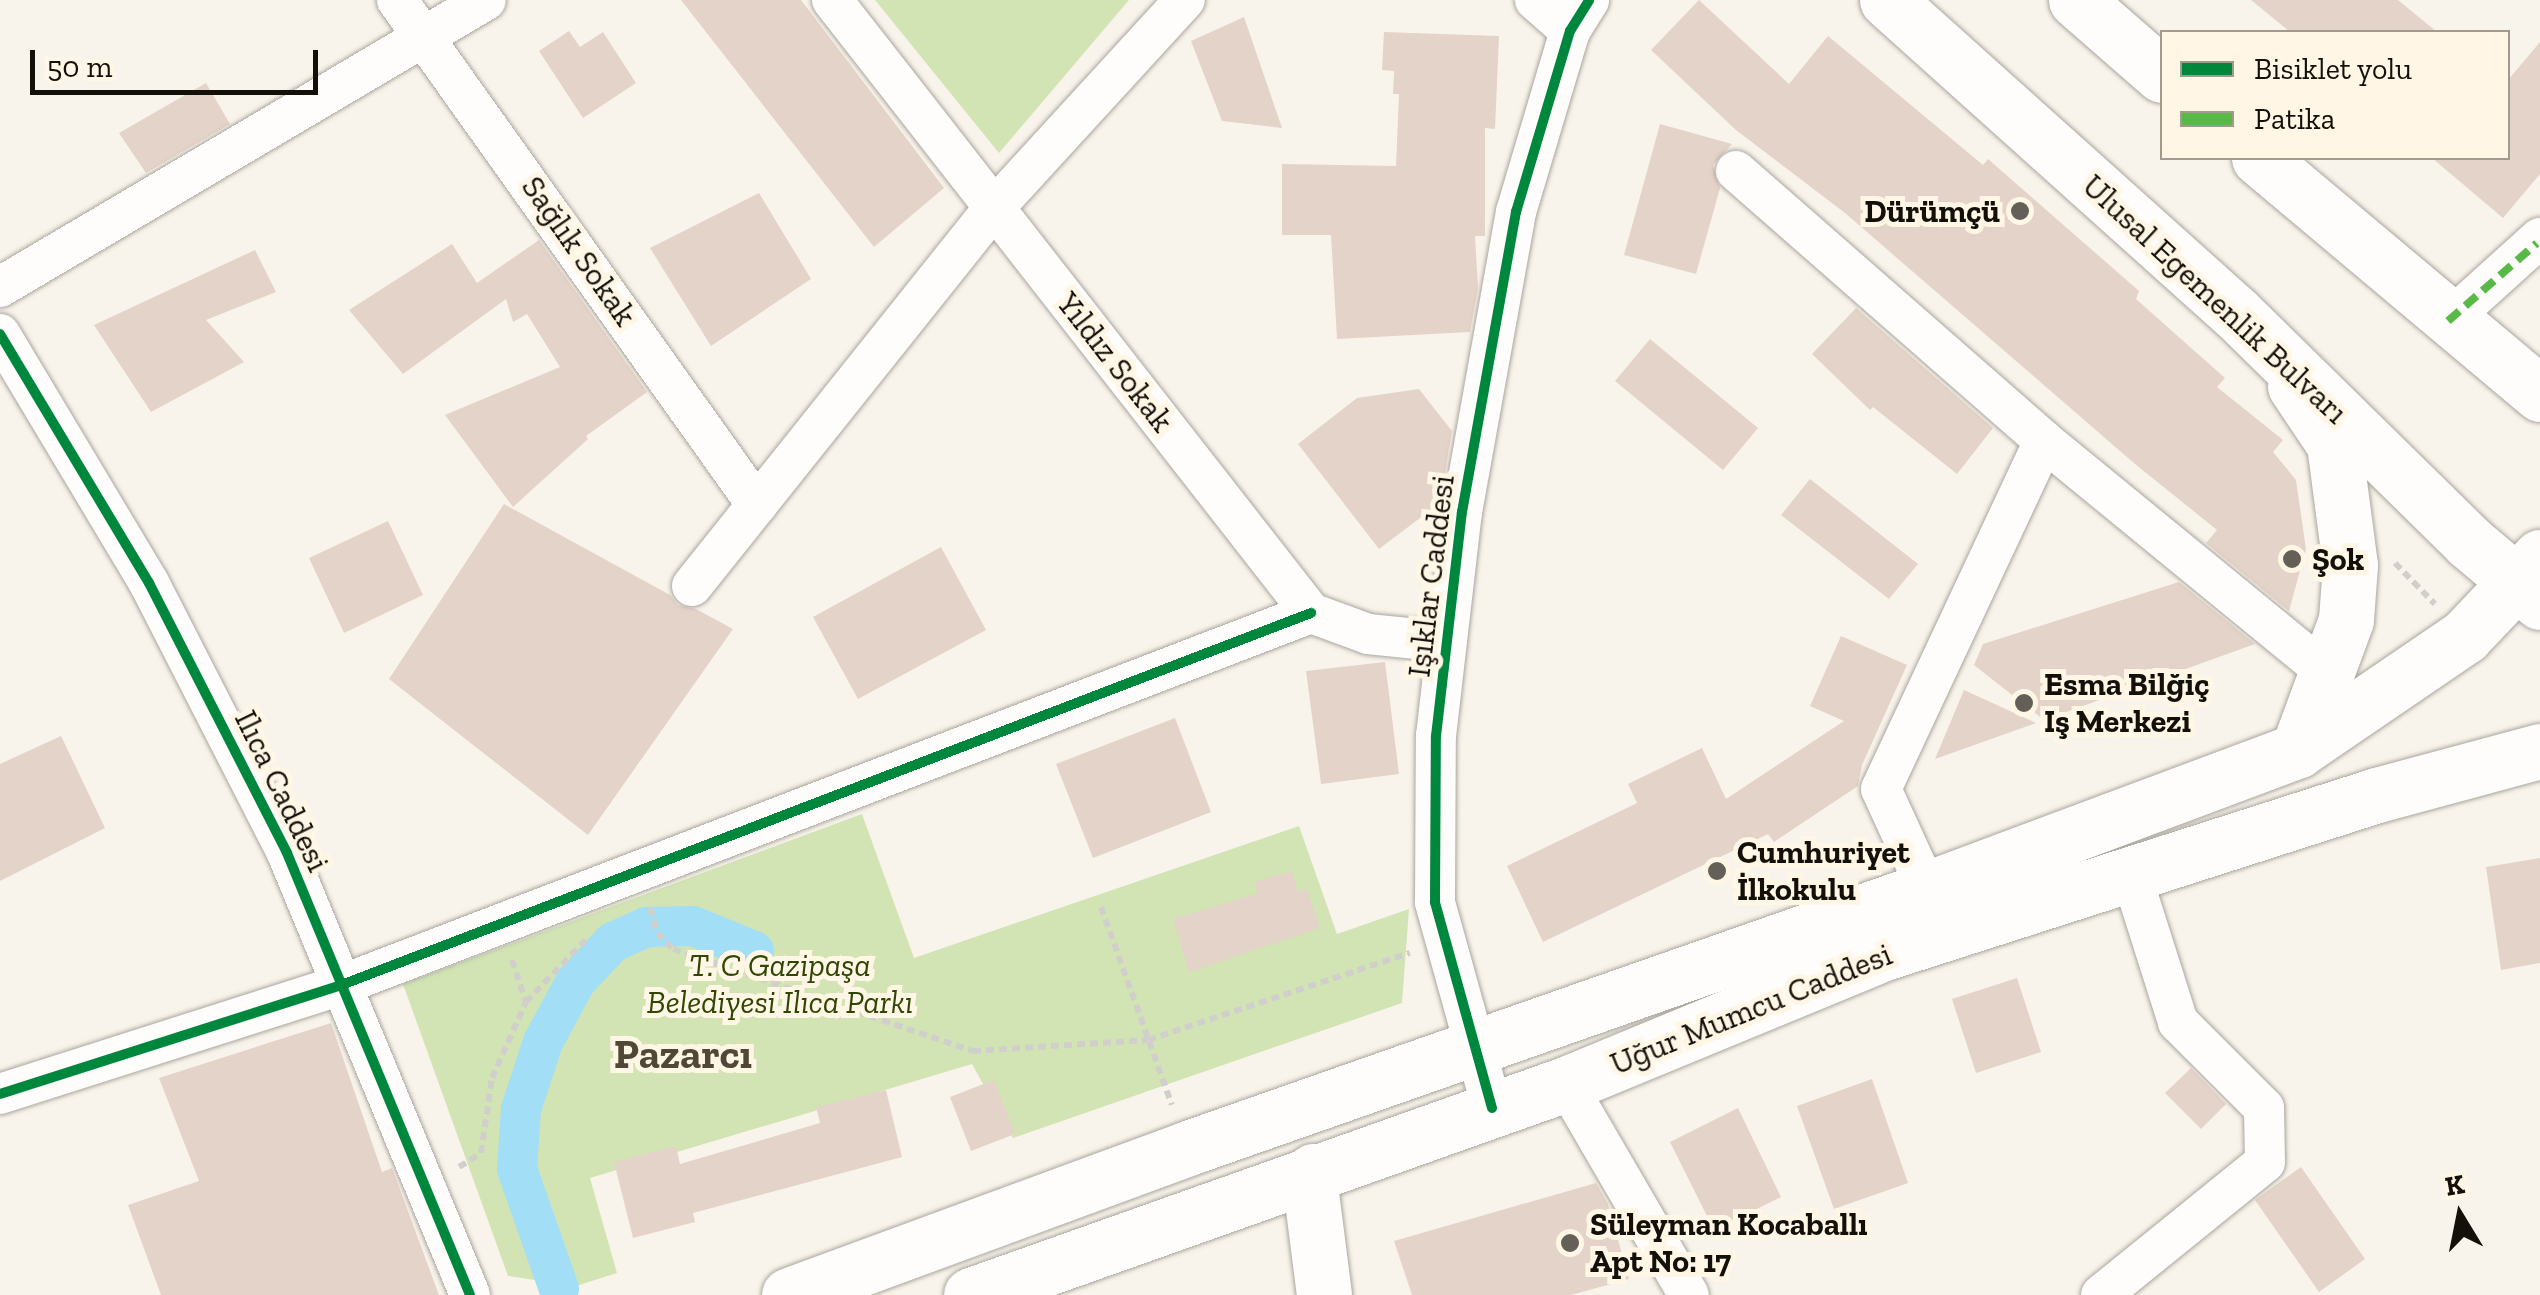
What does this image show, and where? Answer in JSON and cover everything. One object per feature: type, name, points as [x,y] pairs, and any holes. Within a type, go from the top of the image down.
[{"type":"main road","name":"Ulusal Egemenlik Bulvarı","points":[[1887,0],[2236,313],[2469,542],[2532,580]]},
{"type":"main road","points":[[2076,0],[2160,73]]},
{"type":"main road","points":[[2261,160],[2540,394]]},
{"type":"main road","points":[[2236,313],[2314,410],[2334,444],[2350,565],[2346,620],[2298,750]]},
{"type":"main road","name":"Uğur Mumcu Caddesi","points":[[789,1295],[1188,1148],[1928,889],[2298,750],[2466,636],[2532,580]]},
{"type":"main road","name":"Uğur Mumcu Caddesi","points":[[971,1295],[1566,1084],[1887,952],[2378,795],[2540,752]]},
{"type":"main road","points":[[1313,1171],[1311,1192],[1324,1295]]},
{"type":"street","name":"Sağlık Sokak","points":[[397,0],[758,504]]},
{"type":"street","points":[[0,286],[486,0]]},
{"type":"street","name":"Yıldız Sokak","points":[[832,0],[1311,613]]},
{"type":"street","points":[[692,586],[995,207],[1185,0]]},
{"type":"street","points":[[1535,0],[1579,16]]},
{"type":"street","name":"Işıklar Caddesi","points":[[1492,1108],[1435,902],[1436,754],[1462,512],[1516,212],[1579,16]]},
{"type":"street","points":[[1736,171],[2044,441],[2329,674]]},
{"type":"street","points":[[2448,320],[2538,240]]},
{"type":"street","name":"Ilıca Caddesi","points":[[0,334],[149,583],[287,853],[470,1295]]},
{"type":"street","points":[[1928,889],[1882,789],[2044,441]]},
{"type":"street","points":[[2,1087],[344,984],[1311,613],[1368,634],[1447,642]]},
{"type":"street","points":[[2101,1295],[2265,1162],[2264,1108],[2178,1022],[2131,874]]},
{"type":"street","points":[[1566,1084],[1689,1295]]},
{"type":"path","points":[[2350,565],[2389,556],[2443,612]]},
{"type":"path","points":[[1101,908],[1188,1148]]},
{"type":"path","points":[[634,918],[651,911],[657,932],[673,949],[973,1050],[1148,1040],[1444,942]]},
{"type":"path","points":[[428,1187],[481,1153],[492,1078],[526,1002],[582,938],[600,932]]},
{"type":"green space","points":[[875,0],[1129,0],[999,153]]},
{"type":"green space","name":"T. C Gazipaşa Belediyesi Ilıca Parkı","points":[[862,814],[914,958],[1299,826],[1337,934],[1409,909],[1402,1003],[1013,1138],[972,1064],[590,1178],[617,1273],[576,1286],[508,1276],[403,984]]},
{"type":"building","points":[[681,0],[801,0],[944,188],[874,247]]},
{"type":"building","points":[[1699,0],[1789,84],[1828,36],[1983,165],[1988,159],[2139,291],[2136,299],[2225,378],[2217,387],[2283,440],[2273,452],[2296,480],[2306,549],[2289,611],[2206,543],[2217,530],[1845,213],[1736,130],[1651,50]]},
{"type":"building","points":[[2251,0],[2398,0],[2435,30],[2288,30]]},
{"type":"building","points":[[1244,17],[1282,128],[1222,121],[1191,41]]},
{"type":"building","points":[[569,31],[580,47],[603,32],[636,83],[583,118],[539,51]]},
{"type":"building","points":[[1384,32],[1499,36],[1495,129],[1485,128],[1485,236],[1475,236],[1478,288],[1470,332],[1337,339],[1331,235],[1282,235],[1282,164],[1396,166],[1399,94],[1393,94],[1394,71],[1382,70]]},
{"type":"building","points":[[2540,42],[2540,174],[2503,218],[2434,160],[2510,160],[2510,78]]},
{"type":"building","points":[[206,83],[230,124],[146,173],[119,133]]},
{"type":"building","points":[[1660,124],[1732,144],[1713,165],[1720,188],[1696,274],[1624,255]]},
{"type":"building","points":[[759,193],[811,279],[711,346],[650,248]]},
{"type":"building","points":[[539,240],[647,392],[586,436],[588,439],[513,507],[445,415],[560,367],[527,314],[513,322],[506,299],[403,374],[349,310],[452,244],[477,283]]},
{"type":"building","points":[[255,250],[276,292],[206,320],[244,362],[151,412],[94,325]]},
{"type":"building","points":[[1856,308],[1993,428],[1957,474],[1873,407],[1870,410],[1812,354]]},
{"type":"building","points":[[1650,339],[1758,428],[1723,470],[1615,381]]},
{"type":"building","points":[[1419,389],[1452,431],[1440,503],[1379,549],[1298,444],[1357,398]]},
{"type":"building","points":[[1810,479],[1918,564],[1889,599],[1781,515]]},
{"type":"building","points":[[504,504],[670,595],[678,605],[696,609],[733,629],[588,835],[389,679]]},
{"type":"building","points":[[388,521],[423,595],[344,633],[309,558]]},
{"type":"building","points":[[941,547],[986,630],[858,699],[813,617]]},
{"type":"building","name":"Esma Bilğiç Iş Merkezi","points":[[2179,582],[2255,644],[2044,720],[1974,665],[1983,644]]},
{"type":"building","points":[[1841,636],[1907,665],[1862,765],[1858,786],[1774,842],[1768,834],[1543,942],[1507,866],[1637,803],[1628,784],[1702,748],[1726,799],[1844,721],[1810,706]]},
{"type":"building","points":[[1385,662],[1399,774],[1321,784],[1306,671]]},
{"type":"building","points":[[1964,690],[2036,723],[1935,759]]},
{"type":"building","points":[[1175,718],[1211,812],[1093,858],[1056,764]]},
{"type":"building","points":[[61,736],[105,828],[0,881],[0,764]]},
{"type":"building","points":[[2540,858],[2540,963],[2501,970],[2486,867]]},
{"type":"building","points":[[1292,871],[1298,892],[1307,889],[1320,928],[1189,972],[1173,919],[1258,893],[1254,882]]},
{"type":"building","points":[[2017,978],[2041,1052],[1976,1073],[1952,999]]},
{"type":"building","points":[[331,1023],[382,1172],[392,1168],[439,1295],[161,1295],[128,1205],[199,1181],[159,1078]]},
{"type":"building","points":[[2191,1068],[2226,1104],[2201,1129],[2165,1093]]},
{"type":"building","points":[[1872,1079],[1908,1183],[1834,1209],[1797,1106]]},
{"type":"building","points":[[994,1080],[1015,1134],[971,1151],[950,1097]]},
{"type":"building","points":[[886,1090],[902,1157],[693,1213],[695,1222],[633,1238],[614,1162],[676,1146],[680,1164],[820,1123],[816,1107]]},
{"type":"building","points":[[1738,1108],[1781,1197],[1714,1230],[1670,1142]]},
{"type":"building","points":[[2301,1167],[2365,1259],[2319,1292],[2255,1200]]},
{"type":"building","points":[[1596,1183],[1608,1204],[1629,1279],[1571,1295],[1412,1295],[1394,1241]]},
{"type":"waterway","points":[[559,1289],[517,1169],[521,1109],[543,1042],[576,981],[613,942],[646,927],[693,926],[754,951]]},
{"type":"marked path","points":[[2448,321],[2537,243]]},
{"type":"cycle path","points":[[1492,1108],[1435,902],[1436,736],[1462,512],[1516,212],[1570,31],[1589,0]]},
{"type":"cycle path","points":[[0,334],[149,583],[287,853],[470,1295]]},
{"type":"cycle path","points":[[0,1094],[344,984],[1311,613]]},
{"type":"place","name":"Dürümçü","points":[[2020,211]]},
{"type":"place","name":"Şok","points":[[2292,559]]},
{"type":"place","name":"Esma Bilğiç Iş Merkezi","points":[[2024,703]]},
{"type":"place","name":"Cumhuriyet İlkokulu","points":[[1717,871]]},
{"type":"place","name":"Süleyman Kocaballı Apt No: 17","points":[[1570,1243]]},
{"type":"district","name":"Pazarcı","points":[[683,1054]]}]
